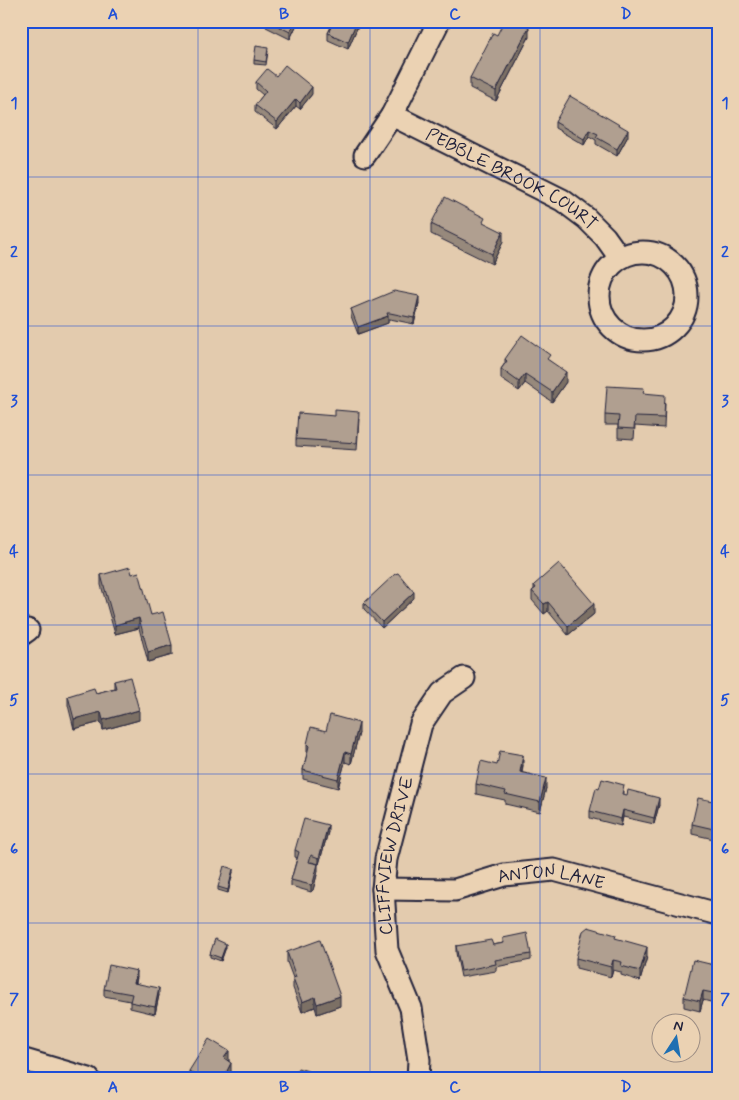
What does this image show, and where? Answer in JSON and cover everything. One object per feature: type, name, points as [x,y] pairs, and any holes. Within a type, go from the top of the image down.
[{"type":"street","points":[[365,155],[392,115],[438,21]]},
{"type":"street","name":"PEBBLE BROOK COURT","points":[[392,115],[562,200],[599,230],[620,258]]},
{"type":"street","points":[[646,251],[655,253],[670,261],[681,273],[687,289],[686,306],[678,324],[667,333],[652,339],[634,339],[616,330],[605,318],[599,302],[600,285],[607,269],[620,258],[636,252],[646,251]]},
{"type":"street","name":"CLIFFVIEW DRIVE","points":[[418,1079],[419,1060],[410,1008],[387,950],[383,889],[386,858],[421,724],[442,693],[464,678]]},
{"type":"street","name":"ANTON LANE","points":[[383,889],[454,890],[504,875],[554,870],[718,914]]},
{"type":"street","points":[[21,1059],[89,1079]]},
{"type":"building","points":[[268,21],[295,21],[290,32]]},
{"type":"building","points":[[334,21],[357,21],[348,42],[328,33]]},
{"type":"building","points":[[504,21],[516,21],[529,27],[496,91],[470,78],[493,33],[497,35]]},
{"type":"building","points":[[256,46],[268,48],[266,62],[254,60]]},
{"type":"building","points":[[285,65],[312,87],[300,103],[296,99],[277,122],[255,105],[266,91],[256,82],[267,69],[276,76]]},
{"type":"building","points":[[570,96],[628,130],[617,149],[596,137],[598,134],[589,130],[584,139],[555,122]]},
{"type":"building","points":[[445,197],[485,218],[483,222],[503,232],[492,254],[431,224]]},
{"type":"building","points":[[394,291],[419,296],[414,318],[387,313],[388,316],[358,327],[351,309]]},
{"type":"building","points":[[522,335],[550,355],[547,359],[566,372],[552,392],[525,374],[519,382],[501,369],[507,361],[505,359]]},
{"type":"building","points":[[607,386],[644,388],[643,393],[665,395],[664,418],[635,417],[634,429],[618,428],[619,416],[605,415]]},
{"type":"building","points":[[335,410],[359,412],[357,443],[296,439],[298,413],[335,416]]},
{"type":"building","points":[[559,563],[594,604],[568,626],[548,602],[544,604],[532,591],[536,588],[534,585]]},
{"type":"building","points":[[130,567],[132,574],[139,572],[151,615],[163,612],[172,645],[148,652],[139,618],[115,625],[101,575]]},
{"type":"building","points":[[398,573],[414,592],[382,622],[364,603]]},
{"type":"building","points":[[130,677],[139,710],[103,720],[101,712],[74,719],[68,696],[94,688],[96,693],[116,688],[114,681]]},
{"type":"building","points":[[330,715],[359,723],[351,754],[345,752],[338,779],[303,770],[309,746],[307,744],[311,727],[326,731]]},
{"type":"building","points":[[500,751],[523,755],[520,772],[546,778],[540,802],[505,794],[506,791],[476,784],[481,761],[497,765]]},
{"type":"building","points":[[602,779],[624,785],[622,794],[627,795],[628,790],[659,798],[654,818],[623,810],[621,819],[590,811],[596,788],[599,789]]},
{"type":"building","points":[[698,798],[718,802],[718,830],[692,824]]},
{"type":"building","points":[[304,819],[328,825],[319,858],[311,855],[309,862],[318,864],[311,885],[291,880],[299,852],[295,850]]},
{"type":"building","points":[[224,866],[233,869],[228,890],[218,887]]},
{"type":"building","points":[[588,927],[616,935],[615,938],[647,947],[640,971],[621,966],[622,962],[613,960],[611,967],[576,958],[583,931]]},
{"type":"building","points":[[527,933],[531,954],[495,960],[496,964],[461,971],[456,946],[491,940],[493,945],[504,943],[503,938]]},
{"type":"building","points":[[215,939],[226,944],[221,958],[210,954]]},
{"type":"building","points":[[320,940],[340,996],[317,1004],[315,997],[302,1002],[293,978],[296,977],[287,952]]},
{"type":"building","points":[[693,960],[718,966],[718,994],[703,991],[700,1001],[684,997]]},
{"type":"building","points":[[109,965],[137,971],[134,983],[159,988],[155,1007],[130,1002],[132,994],[104,989]]},
{"type":"building","points":[[209,1039],[229,1051],[224,1058],[231,1063],[227,1071],[240,1079],[202,1079],[189,1071]]},
{"type":"building","points":[[298,1068],[308,1071],[305,1079],[293,1079]]}]
